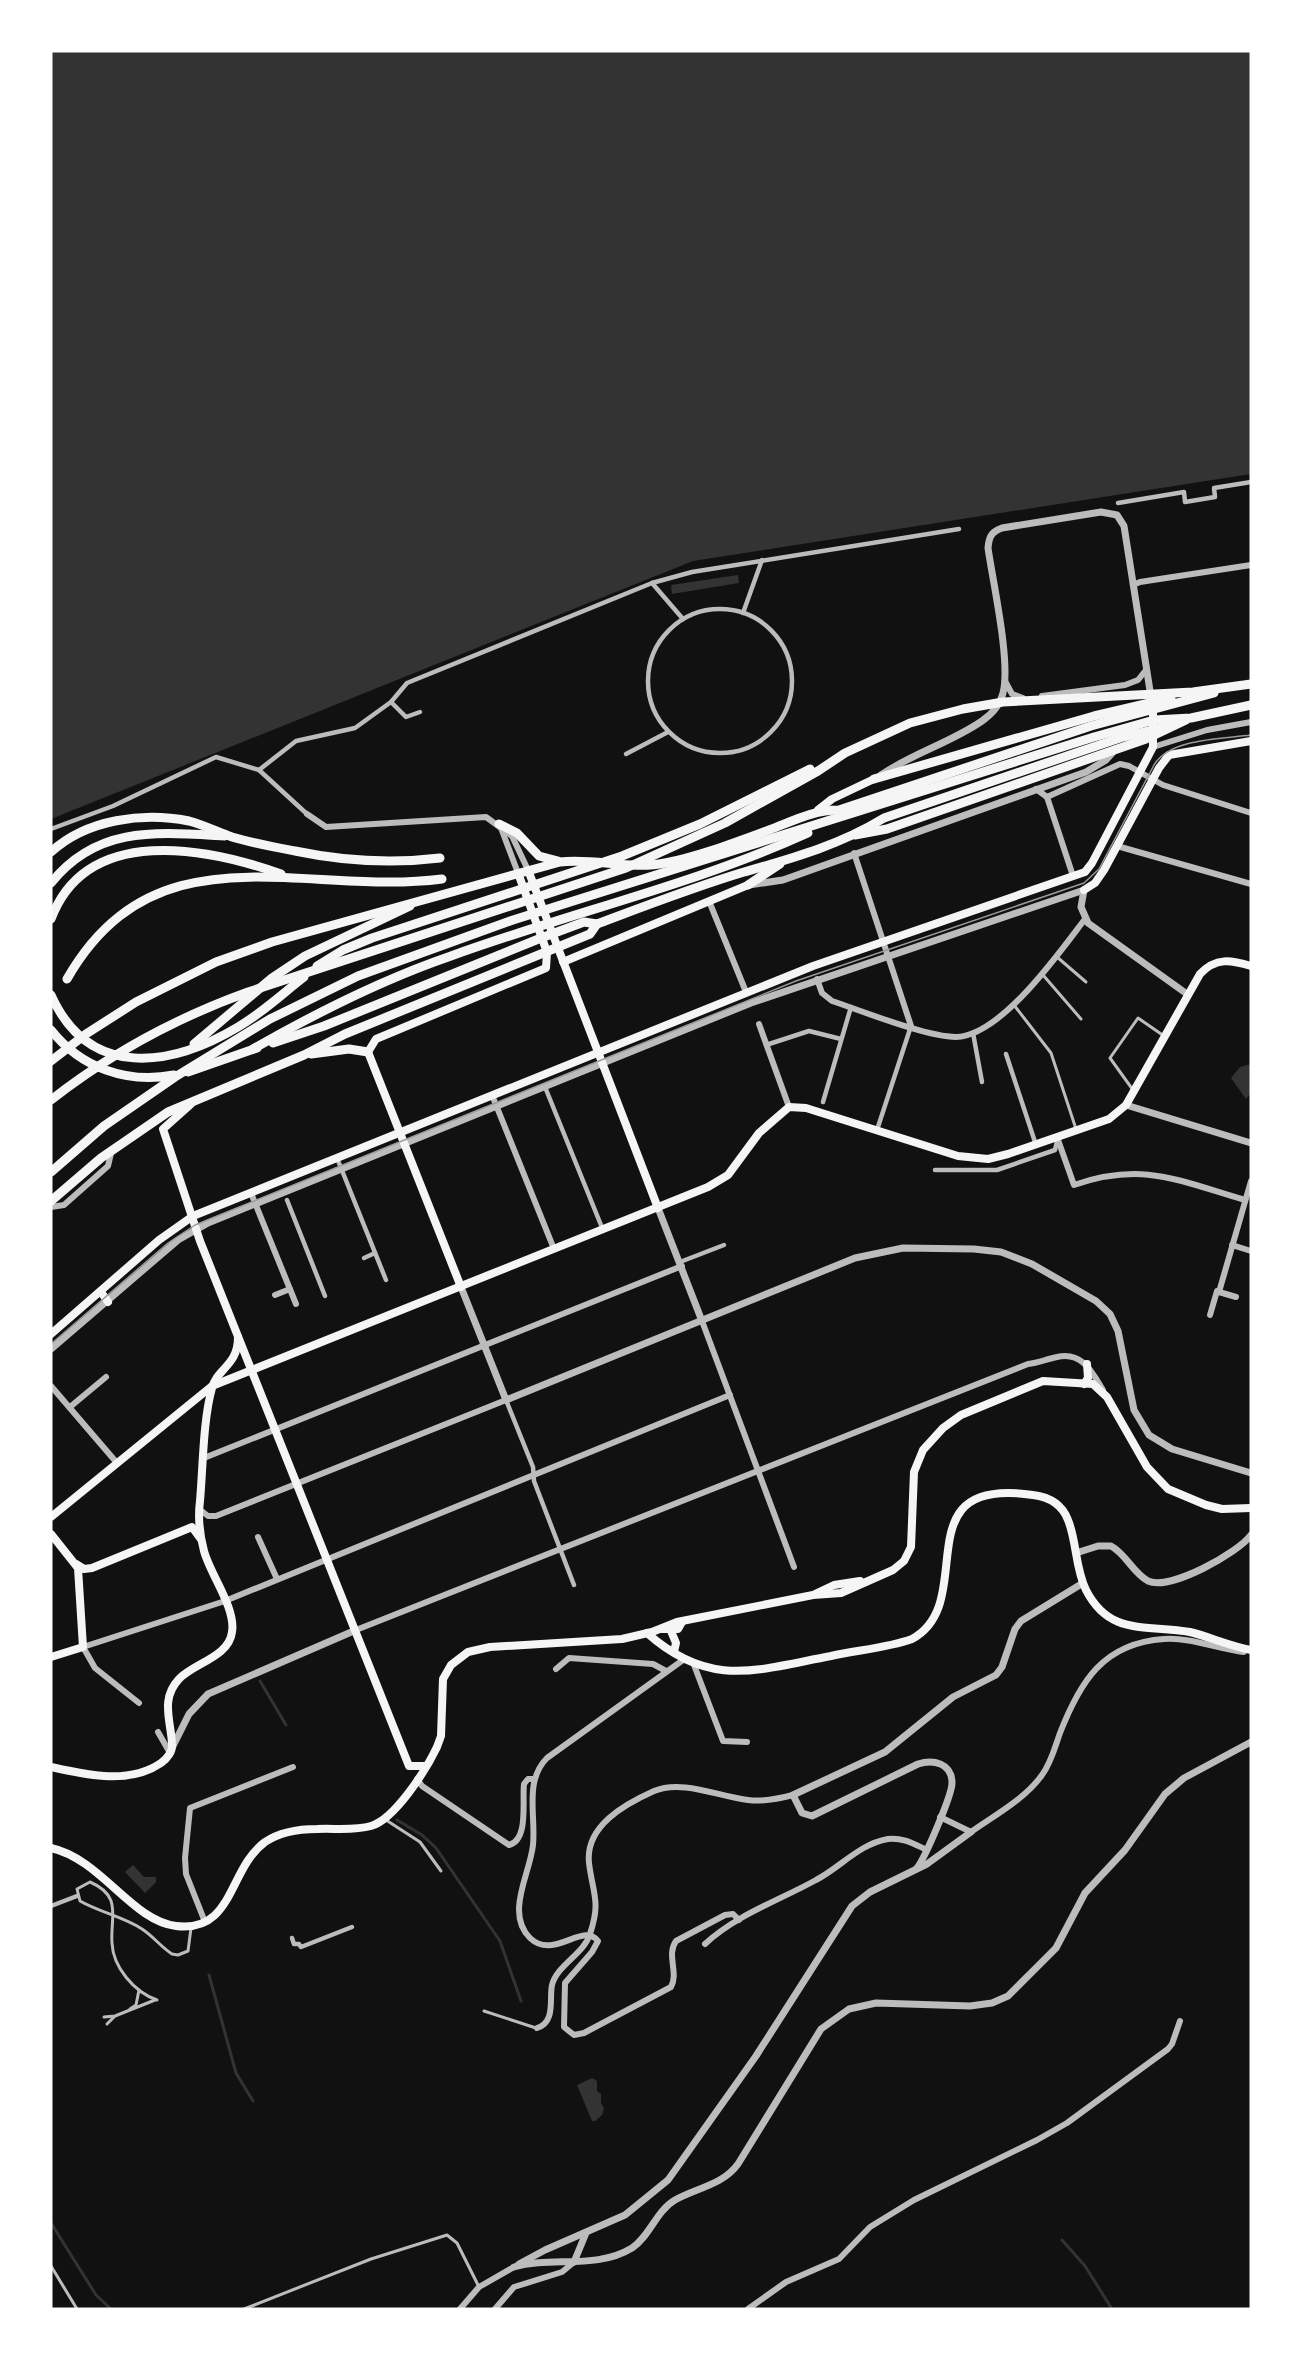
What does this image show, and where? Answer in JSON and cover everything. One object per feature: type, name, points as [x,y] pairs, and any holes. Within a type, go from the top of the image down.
[{"type":"main road","points":[[818,810],[839,810],[1091,726],[1251,685]]},
{"type":"main road","points":[[51,995],[75,1031],[91,1044],[109,1053],[140,1060],[165,1057],[239,1026],[314,968],[343,950],[390,932],[646,847],[700,824],[910,723],[963,709],[1003,702],[1193,692],[1251,685]]},
{"type":"main road","points":[[51,1062],[111,1017],[162,987],[226,958],[301,934],[410,906],[560,862],[579,860],[644,865],[666,863],[764,832],[818,810],[832,799],[874,779],[910,771],[1008,740],[1193,692]]},
{"type":"main road","points":[[51,1172],[105,1126],[184,1070],[270,1019],[358,976],[513,920],[1132,726],[1154,720],[1191,718],[1251,707]]},
{"type":"main road","points":[[51,1030],[70,1051],[89,1064],[114,1073],[140,1078],[183,1073],[324,1026],[552,933],[584,922],[597,924],[743,873],[780,864],[855,835],[884,818],[1123,736],[1251,707]]},
{"type":"main road","points":[[51,1334],[163,1237],[193,1216],[746,992],[883,941],[1085,872],[1092,863],[1153,747],[1152,709]]},
{"type":"main road","points":[[855,835],[887,829],[1158,735],[1191,718]]},
{"type":"main road","points":[[1084,890],[1099,878],[1165,758],[1174,753],[1251,741]]},
{"type":"main road","points":[[51,1100],[133,1044],[201,1010],[248,992],[626,868],[725,823],[818,771],[845,753]]},
{"type":"main road","points":[[51,852],[87,830],[135,818],[191,822],[232,837]]},
{"type":"main road","points":[[253,1049],[319,1012],[451,956],[755,858],[838,819]]},
{"type":"main road","points":[[499,824],[517,833],[538,856],[560,862]]},
{"type":"main road","points":[[51,883],[77,858],[120,837],[156,833],[232,837],[342,859],[403,862],[441,858]]},
{"type":"main road","points":[[51,918],[65,893],[81,876],[112,858],[136,852],[168,849],[207,854],[248,862],[288,877]]},
{"type":"main road","points":[[563,962],[748,885],[780,864]]},
{"type":"main road","points":[[528,870],[658,1208]]},
{"type":"main road","points":[[368,1052],[376,1039],[542,971],[547,963],[547,952],[518,873]]},
{"type":"main road","points":[[68,979],[80,958],[105,929],[126,911],[151,896],[177,886],[205,880],[288,877],[395,882],[442,879]]},
{"type":"main road","points":[[185,1050],[272,978],[304,956],[410,906]]},
{"type":"main road","points":[[51,1202],[112,1149],[168,1112],[304,1055],[345,1034],[590,934],[597,924]]},
{"type":"main road","points":[[212,1386],[708,1187],[728,1175],[759,1133],[789,1107],[806,1108],[968,1158],[998,1157],[1109,1119],[1126,1105],[1200,974],[1212,964],[1232,961],[1251,966]]},
{"type":"main road","points":[[304,1055],[349,1049],[368,1052]]},
{"type":"main road","points":[[368,1052],[461,1287]]},
{"type":"main road","points":[[194,1102],[163,1129],[196,1229],[409,1766],[426,1766]]},
{"type":"main road","points":[[101,1292],[108,1302]]},
{"type":"main road","points":[[51,1518],[212,1386],[233,1359],[238,1344],[237,1330]]},
{"type":"main road","points":[[1084,1384],[1088,1378],[1087,1364]]},
{"type":"main road","points":[[51,1848],[71,1854],[157,1920],[171,1925],[191,1926],[205,1922],[219,1914],[244,1865],[257,1849],[270,1839],[300,1830],[365,1827],[385,1818],[426,1766],[441,1736],[443,1679],[451,1665],[463,1655],[482,1648],[598,1642],[666,1630],[682,1622],[813,1595],[834,1585],[872,1579],[893,1570],[907,1557],[912,1540],[915,1466],[923,1450],[943,1428],[970,1410],[1042,1382],[1091,1383],[1094,1388],[1107,1396],[1147,1467],[1168,1489],[1206,1505],[1222,1509],[1251,1508]]},
{"type":"main road","points":[[204,1551],[199,1509],[212,1386]]},
{"type":"main road","points":[[647,1633],[664,1648],[694,1665],[735,1673],[751,1672],[916,1637],[928,1625],[939,1607],[954,1521],[965,1507],[987,1495],[1015,1492],[1053,1501],[1067,1516],[1083,1583],[1099,1608],[1124,1625],[1191,1633],[1251,1651]]},
{"type":"main road","points":[[181,1530],[195,1519],[199,1509]]},
{"type":"main road","points":[[51,1533],[76,1563],[84,1569],[92,1568],[181,1530],[195,1528],[225,1601],[232,1626],[230,1639],[219,1653],[179,1679],[168,1699],[171,1750],[149,1770],[135,1774],[93,1776],[51,1767]]},
{"type":"main road","points":[[51,1657],[82,1647],[80,1580],[76,1563]]},
{"type":"main road","points":[[666,1630],[676,1643],[674,1652]]},
{"type":"main road","points":[[51,1854],[71,1854]]},
{"type":"street","points":[[1118,503],[1184,492],[1185,502],[1215,497],[1214,488],[1251,482]]},
{"type":"street","points":[[1146,670],[1138,680],[1125,685],[1023,699],[1012,694],[1005,681],[988,548],[989,538],[994,531],[1101,512],[1117,515],[1124,526],[1152,709]]},
{"type":"street","points":[[259,770],[296,741],[355,728],[391,702],[407,683],[652,583],[692,572],[959,529]]},
{"type":"street","points":[[743,612],[762,560]]},
{"type":"street","points":[[1133,585],[1251,565]]},
{"type":"street","points":[[652,583],[683,619]]},
{"type":"street","points":[[712,609],[743,612],[770,629],[788,656],[792,689],[788,706],[780,722],[755,744],[725,753],[694,749],[668,732],[652,708],[647,676],[658,643],[669,629],[683,619],[712,609]]},
{"type":"street","points":[[874,779],[905,758],[957,736],[987,718],[999,705],[1005,681]]},
{"type":"street","points":[[1110,686],[1128,693],[1152,709]]},
{"type":"street","points":[[391,702],[406,717],[420,712]]},
{"type":"street","points":[[1153,747],[1207,730],[1251,722]]},
{"type":"street","points":[[626,754],[668,732]]},
{"type":"street","points":[[748,885],[783,880],[1099,765],[1111,755],[1123,736]]},
{"type":"street","points":[[51,829],[113,806],[216,757],[259,770],[307,814],[326,827],[410,824],[486,817],[499,824],[512,836],[528,870]]},
{"type":"street","points":[[1047,797],[1120,764],[1140,771],[1163,785],[1251,813]]},
{"type":"street","points":[[1036,789],[1047,797],[1073,876]]},
{"type":"street","points":[[499,824],[518,873]]},
{"type":"street","points":[[1117,846],[1251,884]]},
{"type":"street","points":[[854,853],[911,1026],[877,1130]]},
{"type":"street","points":[[51,1349],[171,1246],[196,1229],[817,979],[1084,890],[1082,907],[1085,919],[1187,994]]},
{"type":"street","points":[[709,901],[746,992]]},
{"type":"street","points":[[817,979],[826,998],[851,1007],[950,1036],[973,1034],[994,1022],[1013,1003],[1057,957],[1085,919]]},
{"type":"street","points":[[823,1102],[851,1007]]},
{"type":"street","points":[[759,1024],[789,1107]]},
{"type":"street","points":[[766,1045],[808,1031],[841,1039]]},
{"type":"street","points":[[973,1034],[982,1082]]},
{"type":"street","points":[[1006,1054],[1036,1145]]},
{"type":"street","points":[[545,1087],[603,1230]]},
{"type":"street","points":[[492,1095],[554,1250]]},
{"type":"street","points":[[1126,1105],[1251,1143]]},
{"type":"street","points":[[935,1170],[997,1170],[1055,1150],[1057,1137]]},
{"type":"street","points":[[1057,1137],[1074,1185],[1102,1175],[1149,1173],[1245,1200]]},
{"type":"street","points":[[51,1207],[64,1206],[108,1166],[112,1149]]},
{"type":"street","points":[[337,1158],[386,1280]]},
{"type":"street","points":[[1210,1315],[1217,1291],[1219,1292],[1251,1181]]},
{"type":"street","points":[[251,1193],[296,1304]]},
{"type":"street","points":[[287,1200],[325,1296]]},
{"type":"street","points":[[658,1208],[759,1470],[794,1568]]},
{"type":"street","points":[[204,1458],[724,1245]]},
{"type":"street","points":[[1232,1245],[1251,1251]]},
{"type":"street","points":[[199,1509],[208,1516],[216,1516],[836,1265],[887,1250],[910,1248],[974,1249],[1009,1254],[1032,1264],[1108,1310],[1118,1331],[1134,1410],[1140,1424],[1152,1438],[1172,1449],[1251,1473]]},
{"type":"street","points":[[364,1258],[375,1253]]},
{"type":"street","points":[[461,1287],[506,1400],[574,1585]]},
{"type":"street","points":[[275,1296],[290,1289]]},
{"type":"street","points":[[1219,1292],[1236,1297]]},
{"type":"street","points":[[158,1732],[171,1750],[189,1714],[208,1694],[356,1630],[1028,1364],[1059,1356],[1075,1357],[1087,1364],[1107,1396]]},
{"type":"street","points":[[70,1407],[106,1377]]},
{"type":"street","points":[[51,1386],[117,1463]]},
{"type":"street","points":[[139,1703],[95,1668],[82,1647],[225,1601],[730,1395]]},
{"type":"street","points":[[1076,1553],[1098,1546],[1111,1546],[1146,1580],[1166,1584],[1235,1551],[1251,1535]]},
{"type":"street","points":[[258,1538],[277,1580]]},
{"type":"street","points":[[537,2028],[544,2024],[549,2015],[554,1980],[584,1947],[590,1935],[597,1900],[589,1862],[590,1848],[601,1827],[622,1808],[667,1787],[756,1801],[793,1795],[885,1752],[953,1697],[996,1675],[1006,1658],[1017,1626],[1083,1583]]},
{"type":"street","points":[[460,2309],[479,2287],[559,2244],[634,2209],[668,2180],[756,2056],[852,1906],[870,1892],[917,1868],[971,1832],[1020,1797],[1041,1777],[1085,1679],[1107,1658],[1145,1642],[1165,1639],[1251,1651]]},
{"type":"street","points":[[556,1669],[569,1658],[653,1664],[666,1671]]},
{"type":"street","points":[[683,1660],[539,1766],[534,1779],[533,1845],[519,1898],[524,1929],[532,1939],[544,1946],[557,1945],[577,1937],[590,1935],[596,1939],[597,1945],[564,1987],[564,2027],[574,2036],[585,2033],[671,1987],[674,1980],[672,1949],[676,1941],[725,1915],[733,1914],[739,1920]]},
{"type":"street","points":[[694,1665],[723,1742],[747,1742]]},
{"type":"street","points":[[514,2267],[603,2259],[629,2249],[641,2240],[674,2201],[722,2179],[734,2170],[815,2036],[839,2014],[876,2002],[984,2005],[1000,2000],[1015,1991],[1056,1948],[1085,1893],[1125,1850],[1165,1794],[1184,1778],[1251,1742]]},
{"type":"street","points":[[793,1795],[800,1810],[812,1816],[918,1764],[935,1761],[946,1768],[952,1780],[927,1850],[917,1868]]},
{"type":"street","points":[[409,1766],[426,1789],[509,1845],[515,1843],[520,1836],[524,1784],[528,1779],[534,1779]]},
{"type":"street","points":[[205,1922],[186,1874],[185,1858],[190,1808],[293,1767]]},
{"type":"street","points":[[940,1817],[971,1832]]},
{"type":"street","points":[[705,1944],[739,1920],[818,1880],[846,1858],[881,1841],[903,1840],[927,1850]]},
{"type":"street","points":[[51,1906],[77,1896]]},
{"type":"street","points":[[292,1938],[294,1944],[300,1944],[301,1947],[352,1927]]},
{"type":"street","points":[[748,2309],[786,2282],[833,2262],[870,2226],[914,2200],[1067,2123],[1168,2049],[1180,2021]]},
{"type":"street","points":[[495,2309],[514,2287],[562,2272],[574,2262],[586,2233]]},
{"type":"street","points":[[548,2263],[559,2244]]},
{"type":"lane","points":[[1057,957],[1086,982]]},
{"type":"lane","points":[[1041,974],[1081,1019]]},
{"type":"lane","points":[[1013,1003],[1051,1053],[1077,1131]]},
{"type":"lane","points":[[1134,1091],[1110,1058],[1138,1018],[1165,1036]]},
{"type":"lane","points":[[385,1818],[390,1824],[420,1842],[441,1871]]},
{"type":"lane","points":[[104,2017],[115,2016],[157,2000],[139,1990],[122,1972],[111,1941],[115,1912],[112,1902],[90,1882],[79,1887],[77,1896],[82,1903],[110,1915],[141,1928],[164,1948],[178,1955],[188,1951],[191,1926]]},
{"type":"lane","points":[[128,2011],[136,2005],[139,1990]]},
{"type":"lane","points":[[484,2011],[537,2028]]},
{"type":"lane","points":[[107,2024],[115,2016]]},
{"type":"lane","points":[[244,2309],[371,2259],[413,2248],[439,2235],[447,2235],[458,2243],[479,2287]]},
{"type":"lane","points":[[51,2266],[77,2309]]},
{"type":"shaded area","points":[[51,51],[1251,51],[1251,474],[693,561],[51,819]]},
{"type":"shaded area","points":[[738,575],[739,583],[672,594],[671,585]]},
{"type":"shaded area","points":[[1251,1064],[1251,1093],[1246,1099],[1231,1078],[1240,1067]]},
{"type":"shaded area","points":[[133,1865],[144,1877],[156,1877],[156,1882],[145,1893],[125,1872]]},
{"type":"shaded area","points":[[592,2078],[597,2081],[597,2091],[601,2094],[601,2103],[604,2108],[602,2115],[595,2121],[592,2121],[577,2085]]},
{"type":"waterway","points":[[260,1681],[286,1725]]},
{"type":"waterway","points":[[397,1820],[422,1835],[436,1848],[500,1941],[521,2001]]},
{"type":"waterway","points":[[209,1975],[236,2073],[253,2101]]},
{"type":"waterway","points":[[51,2223],[96,2295],[111,2309]]},
{"type":"waterway","points":[[1062,2240],[1085,2266],[1112,2309]]},
{"type":"tram line","points":[[51,1344],[168,1243],[195,1225],[796,981],[1084,883],[1099,869],[1154,765],[1162,756],[1172,749],[1198,741],[1251,735]]}]
